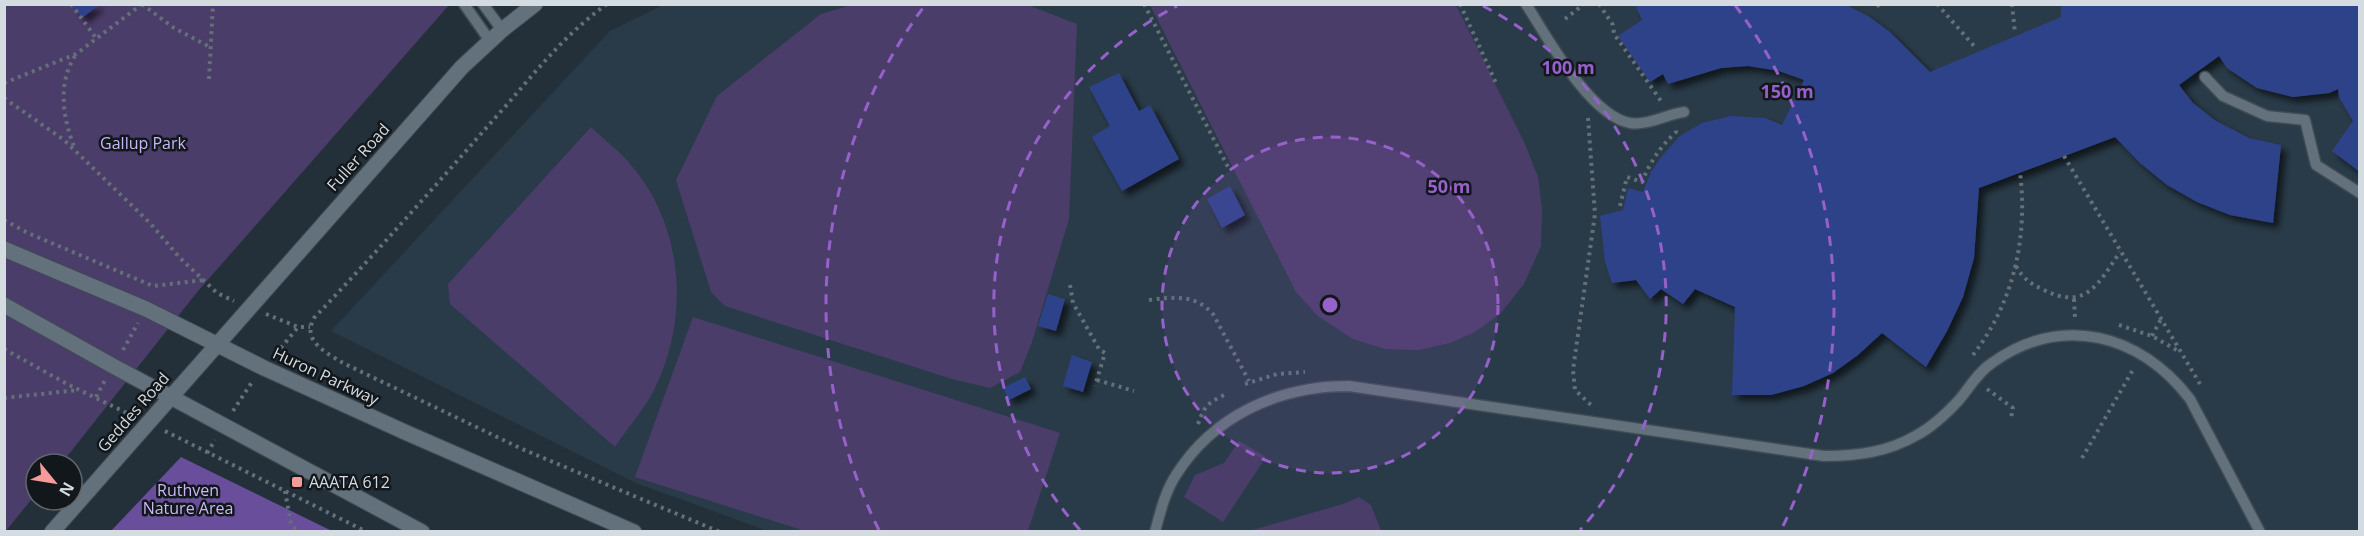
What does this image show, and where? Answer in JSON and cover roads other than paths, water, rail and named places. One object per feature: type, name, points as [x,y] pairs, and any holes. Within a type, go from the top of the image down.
[{"type":"main road","name":"Fuller Road","points":[[217,343],[462,67],[502,30],[535,4]]},
{"type":"main road","name":"Huron Parkway","points":[[4,249],[146,309],[264,368],[407,433],[634,531]]},
{"type":"main road","points":[[4,305],[422,531]]},
{"type":"main road","name":"Geddes Road","points":[[52,531],[217,343]]},
{"type":"lane","points":[[464,4],[490,41]]},
{"type":"lane","points":[[483,4],[502,30]]},
{"type":"lane","points":[[1526,4],[1573,78],[1615,117],[1632,124],[1684,112]]},
{"type":"lane","points":[[2205,77],[2223,96],[2266,116],[2305,120],[2316,165],[2360,193]]},
{"type":"lane","points":[[1155,531],[1166,494],[1176,476],[1206,440],[1222,425],[1246,409],[1278,395],[1302,389],[1349,387],[1824,456],[1847,456],[1880,451],[1919,434],[1947,411],[1992,363],[2014,350],[2045,339],[2073,335],[2098,337],[2118,343],[2142,354],[2175,379],[2190,399],[2260,531]]},
{"type":"place","name":"AAATA 612","points":[[297,482]]},
{"type":"park label","name":"Gallup Park","points":[[143,143]]},
{"type":"park label","name":"Ruthven Nature Area","points":[[188,499]]}]
